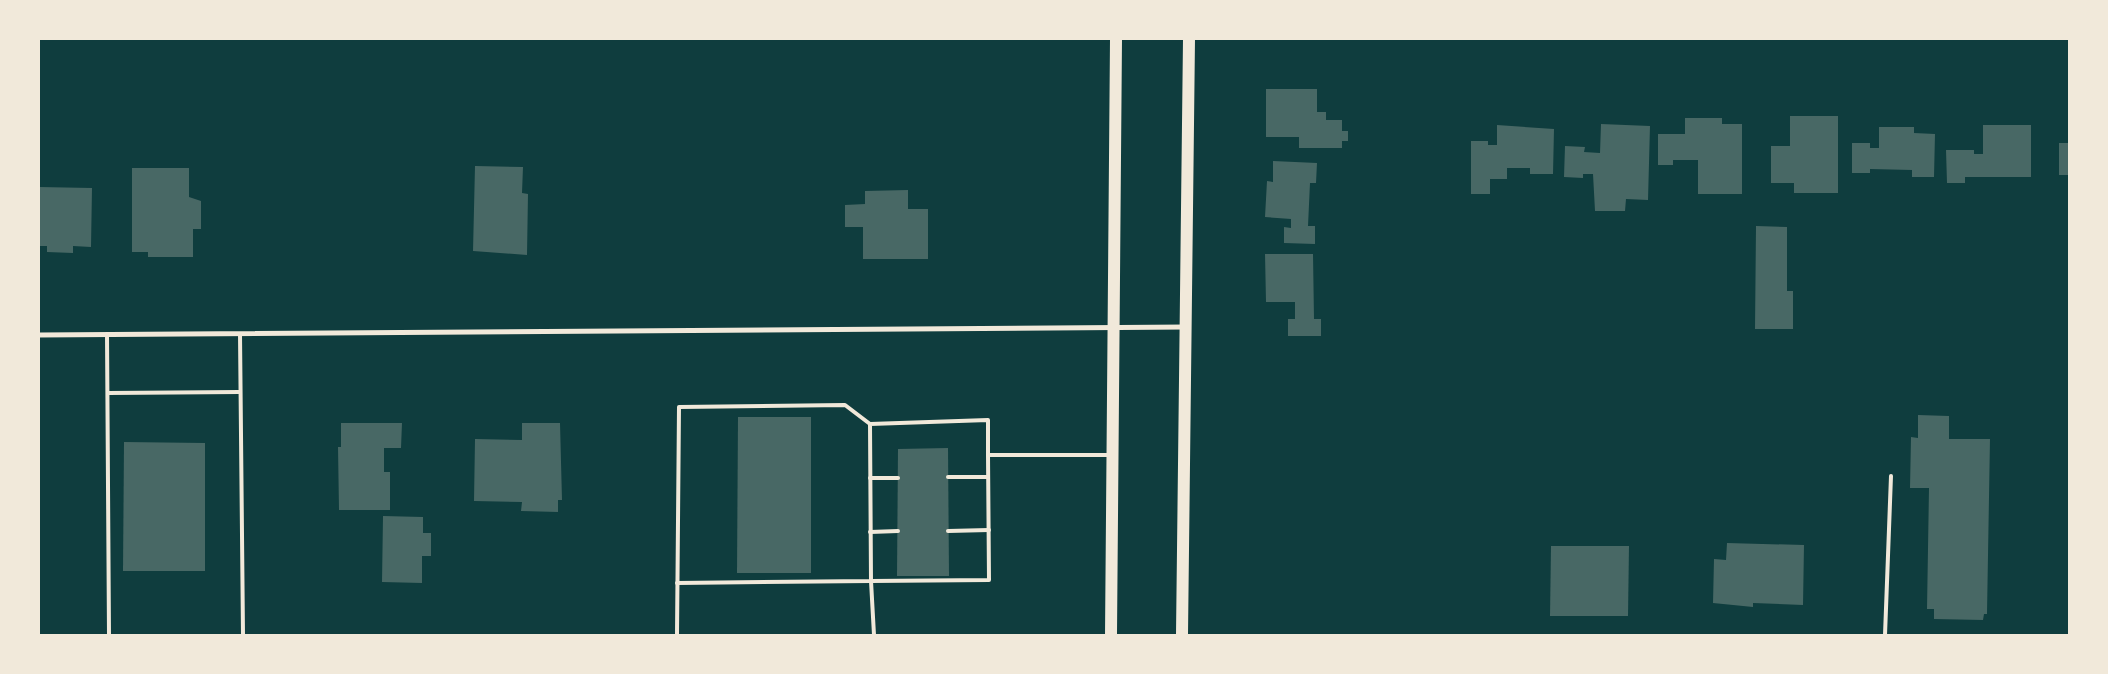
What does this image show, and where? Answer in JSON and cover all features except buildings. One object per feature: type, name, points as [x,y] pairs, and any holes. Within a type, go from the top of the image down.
[{"type":"main road","points":[[1111,635],[1116,39]]},
{"type":"main road","points":[[1182,635],[1189,39]]},
{"type":"street","points":[[39,335],[1187,327]]},
{"type":"lane","points":[[107,334],[109,635]]},
{"type":"lane","points":[[240,334],[243,635]]},
{"type":"lane","points":[[108,393],[240,392]]},
{"type":"lane","points":[[677,583],[989,580],[988,420],[870,424],[845,405],[679,407],[677,583],[677,635]]},
{"type":"lane","points":[[870,424],[870,532],[874,635]]},
{"type":"lane","points":[[988,456],[1113,455]]},
{"type":"lane","points":[[1885,635],[1891,476]]},
{"type":"lane","points":[[948,477],[988,477]]},
{"type":"lane","points":[[870,478],[898,478]]},
{"type":"lane","points":[[948,531],[989,530]]},
{"type":"lane","points":[[870,532],[898,531]]}]
